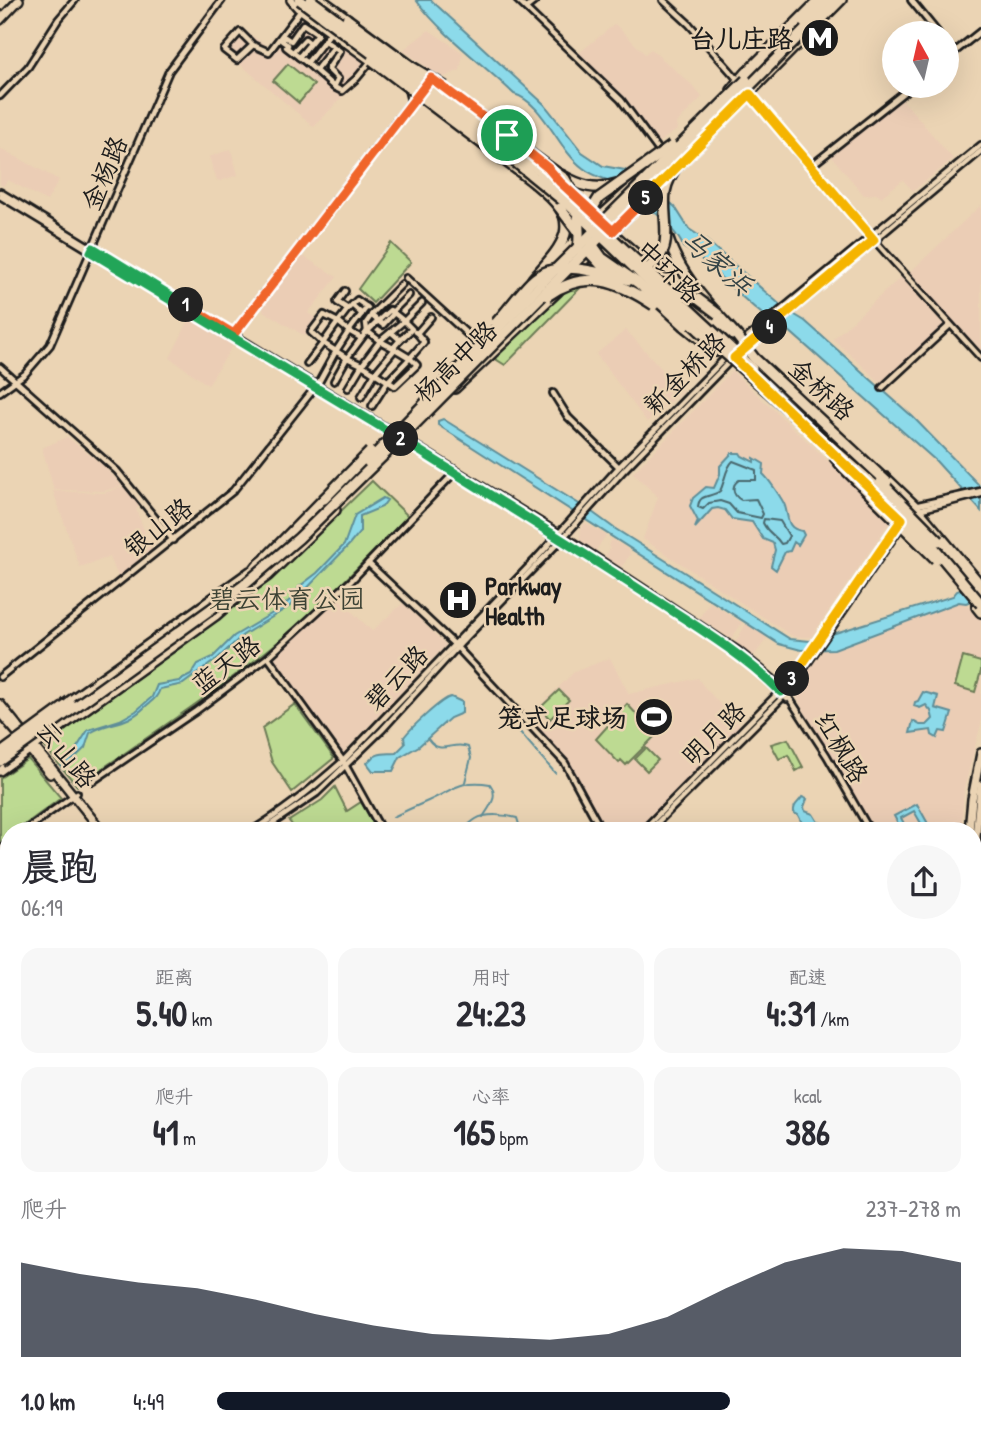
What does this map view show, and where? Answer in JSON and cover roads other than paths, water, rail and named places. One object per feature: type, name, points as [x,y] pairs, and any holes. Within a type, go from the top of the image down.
[{"type":"highway","name":"中环路","points":[[311,0],[560,182],[753,369],[892,493],[947,549],[981,592]]},
{"type":"highway","name":"杨高中路","points":[[442,390],[730,105],[802,28],[822,1]]},
{"type":"highway","points":[[295,2],[524,176],[569,218],[597,261],[618,273],[639,272],[649,267],[662,253],[667,236]]},
{"type":"highway","name":"中环路","points":[[295,2],[485,137],[571,207],[706,336],[887,497],[930,543],[980,608]]},
{"type":"highway","points":[[322,2],[501,127],[560,182],[589,187],[607,187],[622,182]]},
{"type":"highway","name":"杨高中路","points":[[0,763],[243,586],[292,545],[742,80],[802,28],[838,2]]},
{"type":"highway","points":[[371,60],[485,137]]},
{"type":"highway","points":[[405,69],[451,95],[560,182],[568,184],[575,201],[579,244],[569,273],[442,390]]},
{"type":"highway","points":[[742,80],[665,152],[599,198],[588,212],[585,230],[587,238],[603,258],[688,322],[834,456],[887,497]]},
{"type":"highway","points":[[730,105],[689,150],[670,177],[665,201],[667,236],[673,255],[685,276],[754,358],[907,502],[927,523],[939,541]]},
{"type":"highway","points":[[442,390],[460,361],[558,248],[566,222],[560,208]]},
{"type":"highway","points":[[532,281],[557,268],[585,270],[690,295],[718,314]]},
{"type":"highway","points":[[547,296],[574,282],[601,280],[625,288],[688,322]]},
{"type":"highway","points":[[706,336],[745,375]]},
{"type":"highway","points":[[267,557],[370,452],[397,437]]},
{"type":"highway","points":[[232,601],[268,575],[394,452],[397,437]]},
{"type":"highway","name":"杨高中路","points":[[0,754],[263,563],[397,437]]},
{"type":"highway","points":[[834,456],[913,534],[980,608]]},
{"type":"highway","points":[[947,549],[981,584]]},
{"type":"main road","points":[[0,20],[19,0]]},
{"type":"main road","name":"金桥路","points":[[311,0],[322,2],[541,162],[637,272],[688,322],[704,322],[735,352]]},
{"type":"main road","name":"杨高中路","points":[[0,763],[31,747],[216,616],[291,551],[397,437],[416,407],[578,236],[664,158],[822,1]]},
{"type":"main road","points":[[295,2],[409,90],[431,93],[468,120],[483,125]]},
{"type":"main road","points":[[295,2],[385,66],[545,188],[556,189],[606,231],[608,236]]},
{"type":"main road","name":"杨高中路","points":[[0,771],[207,616],[355,472],[428,415],[558,292],[608,236],[838,2]]},
{"type":"main road","points":[[371,60],[385,66]]},
{"type":"main road","name":"金桥路","points":[[428,81],[560,182]]},
{"type":"main road","points":[[409,90],[412,102]]},
{"type":"main road","name":"金桥路","points":[[608,236],[652,267],[903,521],[980,608]]},
{"type":"main road","name":"金桥路","points":[[637,272],[645,285],[735,352],[869,460],[917,507],[981,584]]},
{"type":"main road","points":[[22,735],[257,565]]},
{"type":"main road","points":[[92,685],[115,683]]},
{"type":"main road","name":"云山路","points":[[0,704],[31,747],[95,822]]},
{"type":"main road","name":"云山路","points":[[0,713],[22,735]]},
{"type":"main road","points":[[970,822],[981,753]]},
{"type":"main road","points":[[977,822],[981,785]]},
{"type":"main road","name":"云山路","points":[[73,795],[91,822]]},
{"type":"street","points":[[0,96],[28,67],[58,20],[75,0]]},
{"type":"street","name":"金杨路","points":[[0,392],[16,382],[50,345],[169,71],[222,0]]},
{"type":"street","points":[[517,0],[621,100],[664,158]]},
{"type":"street","points":[[526,8],[536,0]]},
{"type":"street","points":[[663,0],[742,80],[750,94],[811,166],[981,358]]},
{"type":"street","points":[[911,0],[928,21]]},
{"type":"street","points":[[253,45],[237,61],[224,50],[240,33],[253,45],[269,51],[295,2]]},
{"type":"street","points":[[299,57],[318,34],[303,24],[286,47],[342,91],[371,60]]},
{"type":"street","points":[[307,63],[331,32]]},
{"type":"street","points":[[959,49],[981,32]]},
{"type":"street","points":[[293,52],[304,39],[310,43]]},
{"type":"street","points":[[324,40],[340,51],[328,69],[338,79],[334,86]]},
{"type":"street","points":[[316,70],[334,47]]},
{"type":"street","points":[[233,335],[428,81]]},
{"type":"street","points":[[811,166],[897,98]]},
{"type":"street","name":"新金桥路","points":[[561,536],[735,352],[791,309],[981,145]]},
{"type":"street","name":"新金桥路","points":[[589,504],[619,467],[768,320],[981,151]]},
{"type":"street","name":"红枫路","points":[[0,194],[318,385],[732,646],[761,669],[784,693],[827,756],[863,822]]},
{"type":"street","points":[[405,278],[478,344]]},
{"type":"street","points":[[361,338],[324,315],[311,332],[346,358],[395,386],[417,365],[367,331],[366,323],[372,314],[402,284]]},
{"type":"street","points":[[345,291],[337,302],[362,314]]},
{"type":"street","points":[[307,364],[356,300],[374,312],[372,314],[383,326],[408,295]]},
{"type":"street","points":[[348,388],[380,341],[422,303]]},
{"type":"street","points":[[372,407],[388,381],[424,342],[404,321],[382,304]]},
{"type":"street","name":"银山路","points":[[0,677],[233,491],[318,385],[336,351],[367,307]]},
{"type":"street","points":[[361,397],[400,340],[431,317]]},
{"type":"street","points":[[334,382],[346,358],[367,331],[379,321]]},
{"type":"street","points":[[882,388],[950,325]]},
{"type":"street","points":[[391,332],[400,340]]},
{"type":"street","points":[[0,367],[117,471],[173,540]]},
{"type":"street","points":[[553,393],[568,417],[619,467]]},
{"type":"street","name":"蓝天路","points":[[93,781],[268,657],[368,563],[455,471]]},
{"type":"street","points":[[917,507],[981,493]]},
{"type":"street","name":"明月路","points":[[658,822],[784,693],[903,521],[917,507]]},
{"type":"street","name":"碧云路","points":[[266,822],[312,789],[382,730],[455,646],[561,536]]},
{"type":"street","points":[[368,563],[455,646],[565,763],[597,822]]},
{"type":"street","points":[[268,657],[301,698],[344,763],[377,822]]},
{"type":"street","name":"明月路","points":[[651,822],[784,693]]},
{"type":"street","name":"碧云路","points":[[274,822],[317,793],[344,763]]},
{"type":"street","points":[[36,822],[73,795]]},
{"type":"water","name":"马家浜","points":[[416,0],[431,0],[544,104],[582,152],[603,166],[625,170],[663,196],[675,207],[689,229],[707,241],[785,309],[805,321],[913,417],[978,484],[981,489],[981,511],[936,461],[787,329],[767,317],[695,254],[683,247],[674,232],[647,205],[622,186],[592,174],[574,160],[534,106],[514,94],[450,37]]},
{"type":"water","points":[[443,419],[790,639],[810,641],[953,596],[957,591],[981,583],[981,597],[966,603],[959,602],[834,649],[801,650],[779,644],[438,425],[438,421]]},
{"type":"water","points":[[732,453],[740,453],[754,462],[754,458],[764,464],[763,474],[784,503],[791,525],[804,535],[798,545],[794,542],[790,551],[785,552],[776,570],[771,566],[775,550],[773,543],[763,539],[752,522],[732,519],[725,510],[718,508],[712,509],[695,528],[698,521],[690,506],[693,498],[706,487],[714,488],[720,474],[720,466]]},
{"type":"water","points":[[383,498],[387,500],[382,507],[360,516],[360,532],[290,606],[243,635],[217,659],[183,684],[160,689],[158,695],[138,713],[90,733],[85,748],[63,769],[61,766],[71,757],[88,730],[120,720],[136,711],[152,697],[157,685],[179,681],[191,675],[198,664],[213,657],[234,636],[281,608],[300,586],[344,545],[355,515]]},
{"type":"water","points":[[923,692],[938,696],[935,708],[952,713],[946,732],[940,731],[937,738],[932,735],[931,730],[910,733],[913,721],[927,725],[933,719],[926,705],[920,708],[914,706]]},
{"type":"water","points":[[451,697],[462,702],[462,713],[450,718],[419,746],[400,757],[393,771],[373,771],[367,763],[370,759],[380,754],[396,753],[405,744],[404,737],[434,708]]},
{"type":"water","points":[[802,797],[807,799],[805,811],[813,814],[818,822],[802,822],[794,813],[795,806]]},
{"type":"water","points":[[917,804],[927,822],[920,822],[914,811],[901,818],[903,822],[897,822],[894,816]]},
{"type":"waterway","points":[[513,724],[555,773]]},
{"type":"waterway","points":[[428,739],[437,747],[468,747],[471,758],[465,782]]},
{"type":"waterway","points":[[393,817],[457,786],[471,783],[490,784],[493,788],[492,801],[483,817]]},
{"type":"waterway","points":[[473,822],[480,817],[496,815],[517,818],[518,822]]},
{"type":"place","name":"台儿庄路","points":[[820,38]]},
{"type":"place","name":"Parkway Health","points":[[458,600]]},
{"type":"place","name":"笼式足球场","points":[[654,717]]},
{"type":"park label","name":"碧云体育公园","points":[[287,598]]}]
